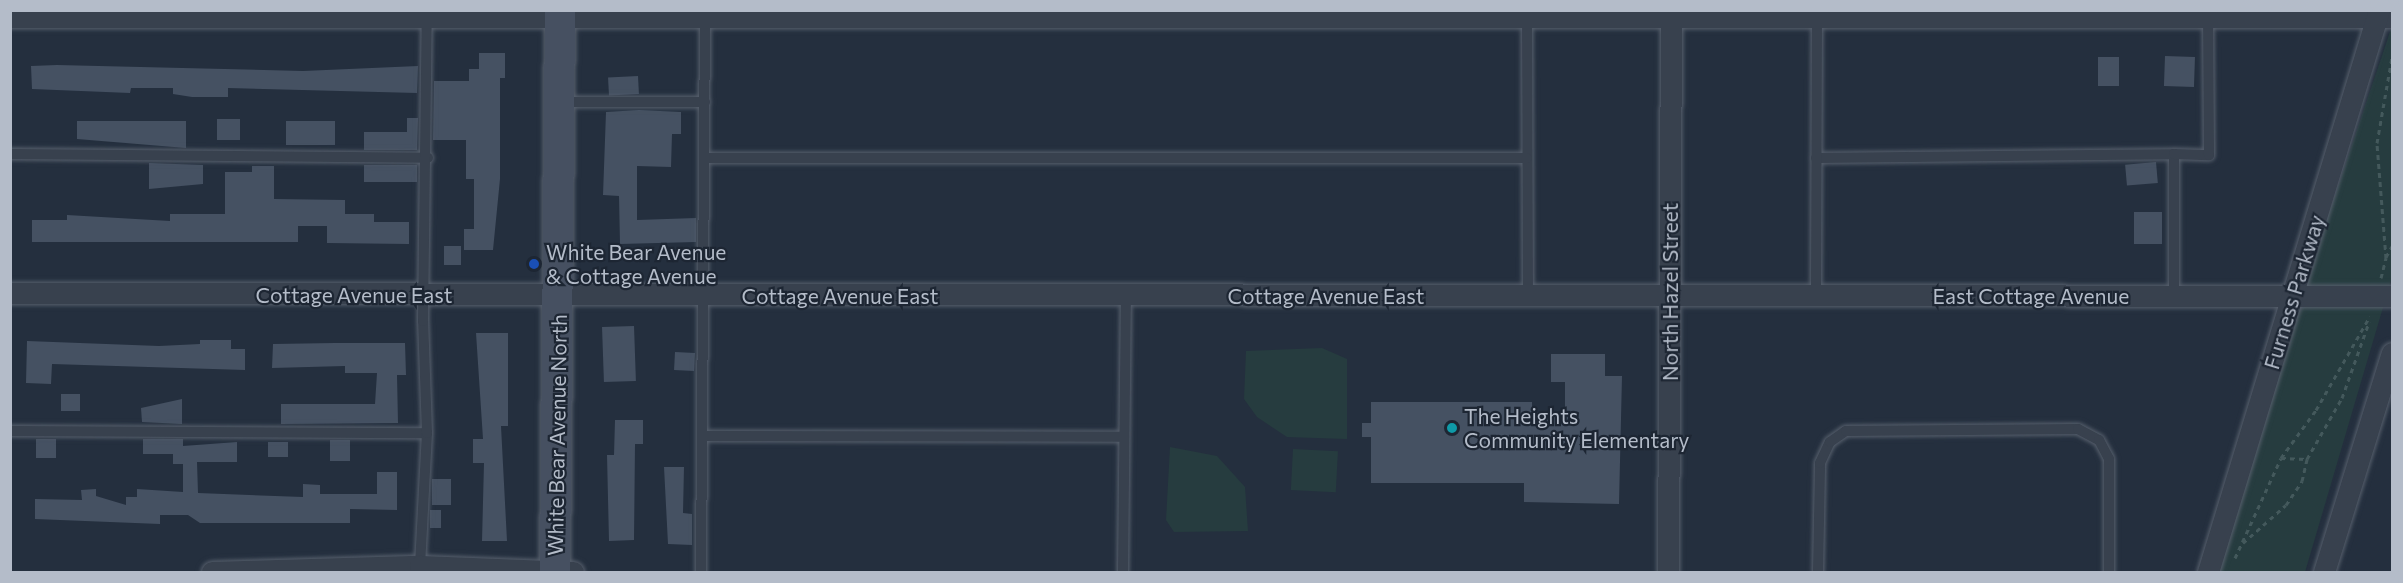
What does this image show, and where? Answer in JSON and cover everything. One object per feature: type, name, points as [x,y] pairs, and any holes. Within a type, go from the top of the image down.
[{"type":"main road","name":"White Bear Avenue North","points":[[560,15],[558,296],[561,572]]},
{"type":"street","points":[[10,17],[1527,13],[2208,17],[2383,15]]},
{"type":"street","name":"North Hazel Street","points":[[1668,573],[1671,14]]},
{"type":"street","name":"Furness Parkway","points":[[2208,573],[2292,296],[2383,15]]},
{"type":"street","name":"Cottage Avenue East","points":[[10,293],[424,296],[1670,296]]},
{"type":"street","name":"East Cottage Avenue","points":[[1670,296],[2392,296]]},
{"type":"street","points":[[2324,573],[2392,353]]},
{"type":"street","points":[[212,573],[420,566],[561,572]]},
{"type":"lane","points":[[1527,13],[1528,295]]},
{"type":"lane","points":[[1816,297],[1817,13]]},
{"type":"lane","points":[[420,566],[427,434],[424,296],[435,15]]},
{"type":"lane","points":[[701,573],[705,296],[705,15]]},
{"type":"lane","points":[[1816,158],[2208,155],[2208,17]]},
{"type":"lane","points":[[559,102],[705,102]]},
{"type":"lane","points":[[10,154],[428,158]]},
{"type":"lane","points":[[2174,154],[2174,296]]},
{"type":"lane","points":[[705,158],[1527,158]]},
{"type":"lane","points":[[1123,573],[1126,296]]},
{"type":"lane","points":[[1818,573],[1820,464],[1830,442],[1846,431],[2078,429],[2099,440],[2109,459],[2109,573]]},
{"type":"lane","points":[[10,431],[427,434]]},
{"type":"lane","points":[[703,436],[1124,437]]},
{"type":"path","points":[[2386,258],[2392,246]]},
{"type":"path","points":[[2242,544],[2286,505],[2302,481],[2307,459],[2343,398],[2369,320]]},
{"type":"path","points":[[2281,458],[2307,459]]},
{"type":"green space","points":[[2392,26],[2392,277],[2305,572],[2208,572]]},
{"type":"green space","points":[[1322,348],[1347,359],[1347,439],[1287,437],[1257,417],[1244,399],[1246,351]]},
{"type":"green space","points":[[1170,447],[1217,456],[1245,487],[1248,531],[1174,532],[1166,520]]},
{"type":"green space","points":[[1293,449],[1338,451],[1336,492],[1291,490]]},
{"type":"building","points":[[479,53],[505,53],[505,78],[500,78],[500,179],[493,250],[464,250],[464,229],[474,229],[474,179],[466,179],[466,140],[433,140],[434,81],[469,81],[469,69],[479,69]]},
{"type":"building","points":[[2165,56],[2195,57],[2194,87],[2164,86]]},
{"type":"building","points":[[2098,57],[2119,57],[2119,86],[2098,86]]},
{"type":"building","points":[[31,66],[303,71],[418,66],[417,93],[228,88],[228,97],[192,97],[173,94],[173,88],[131,88],[130,93],[32,89]]},
{"type":"building","points":[[638,76],[639,94],[609,96],[608,78]]},
{"type":"building","points":[[639,110],[681,112],[681,134],[672,134],[671,167],[637,166],[637,220],[696,218],[696,242],[620,244],[619,196],[603,195],[606,112]]},
{"type":"building","points":[[407,118],[418,118],[417,150],[364,150],[364,132],[407,132]]},
{"type":"building","points":[[217,119],[240,119],[240,140],[217,140]]},
{"type":"building","points":[[77,121],[186,121],[186,148],[77,139]]},
{"type":"building","points":[[286,121],[335,121],[335,145],[286,145]]},
{"type":"building","points":[[2156,162],[2158,183],[2127,186],[2125,165]]},
{"type":"building","points":[[149,163],[203,165],[203,184],[149,189]]},
{"type":"building","points":[[364,165],[417,165],[417,182],[364,182]]},
{"type":"building","points":[[252,166],[274,166],[274,199],[345,200],[345,214],[374,214],[374,222],[409,222],[409,244],[327,243],[327,226],[298,226],[298,242],[32,242],[32,220],[67,220],[67,215],[170,221],[170,214],[225,214],[225,172],[252,172]]},
{"type":"building","points":[[2134,212],[2162,212],[2162,244],[2134,244]]},
{"type":"building","points":[[444,246],[461,246],[461,265],[444,265]]},
{"type":"building","points":[[634,326],[636,381],[604,382],[602,327]]},
{"type":"building","points":[[476,333],[508,333],[508,426],[501,426],[507,541],[482,541],[484,463],[473,463],[473,439],[483,439]]},
{"type":"building","points":[[200,340],[231,340],[231,349],[245,349],[245,370],[52,364],[51,384],[26,383],[27,341],[159,346],[200,344]]},
{"type":"building","points":[[405,343],[406,375],[397,375],[398,423],[281,424],[281,404],[375,404],[377,373],[345,373],[345,366],[272,368],[273,344]]},
{"type":"building","points":[[675,352],[695,353],[694,371],[674,370]]},
{"type":"building","name":"The Heights Community Elementary","points":[[1551,354],[1605,354],[1605,376],[1622,376],[1619,504],[1524,502],[1524,483],[1371,483],[1371,437],[1362,437],[1362,423],[1371,423],[1371,402],[1532,402],[1532,412],[1565,413],[1565,382],[1551,382]]},
{"type":"building","points":[[61,394],[80,394],[80,411],[61,411]]},
{"type":"building","points":[[182,399],[182,424],[142,422],[141,408]]},
{"type":"building","points":[[615,420],[643,420],[643,444],[635,444],[634,540],[609,541],[607,455],[614,455]]},
{"type":"building","points":[[36,439],[56,439],[56,458],[36,458]]},
{"type":"building","points":[[143,439],[183,439],[183,446],[237,442],[237,462],[197,462],[198,493],[303,497],[303,484],[320,485],[320,494],[377,494],[377,472],[397,472],[397,510],[350,509],[350,523],[200,523],[188,515],[160,515],[160,524],[35,519],[35,499],[82,500],[81,490],[96,489],[96,496],[126,505],[126,497],[137,497],[137,489],[183,492],[183,464],[173,464],[173,454],[143,454]]},
{"type":"building","points":[[330,440],[350,440],[350,461],[330,461]]},
{"type":"building","points":[[268,442],[288,442],[288,457],[268,457]]},
{"type":"building","points":[[664,467],[684,467],[683,513],[692,514],[692,545],[668,544]]},
{"type":"building","points":[[432,479],[451,479],[451,505],[432,505]]},
{"type":"building","points":[[430,510],[441,510],[441,528],[430,528]]},
{"type":"place","name":"White Bear Avenue & Cottage Avenue","points":[[534,264]]},
{"type":"place","name":"The Heights Community Elementary","points":[[1452,428]]}]
